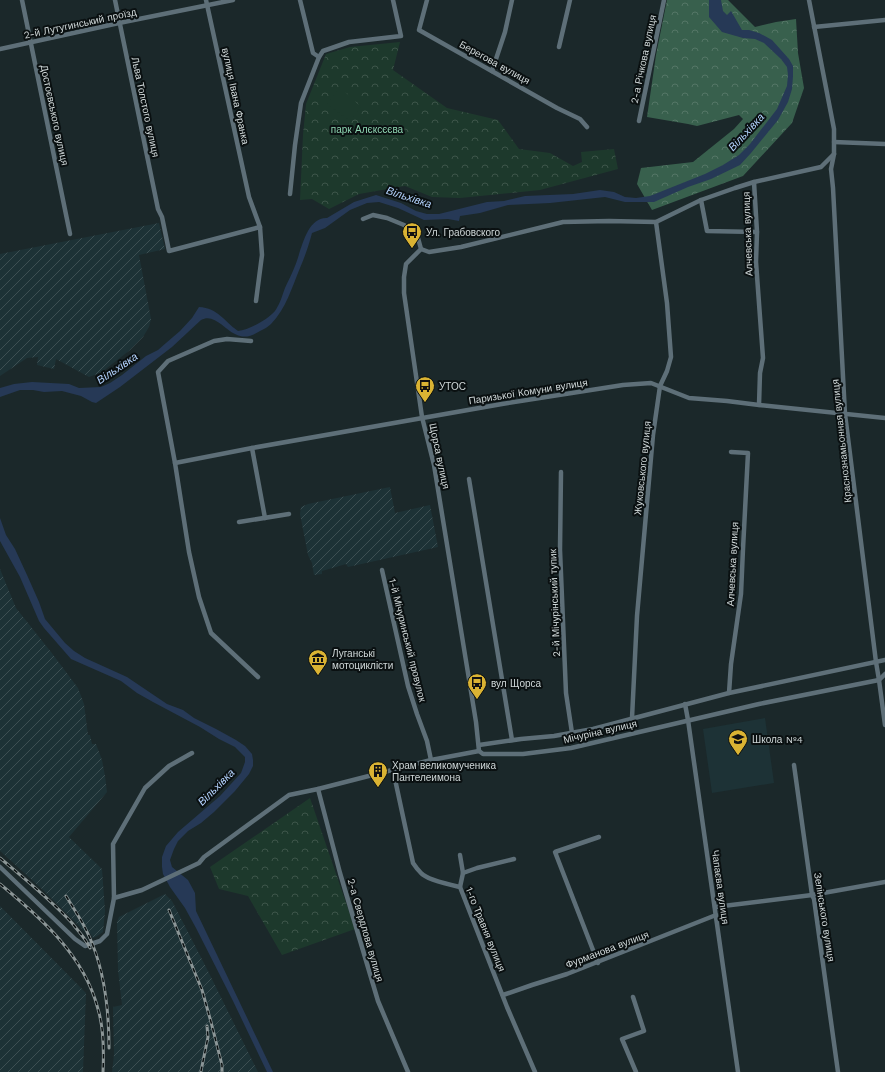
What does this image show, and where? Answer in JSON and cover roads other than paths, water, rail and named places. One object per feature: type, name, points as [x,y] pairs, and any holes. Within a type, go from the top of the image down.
[{"type":"street","name":"Достоєвського вулиця","points":[[22,0],[70,234]]},
{"type":"street","name":"Льва Толстого вулиця","points":[[115,0],[158,209],[162,217],[169,251],[260,227]]},
{"type":"street","name":"вулиця Івана Франка","points":[[206,0],[249,197],[260,227],[262,255],[256,301]]},
{"type":"street","name":"2-й Лутугинський проїзд","points":[[0,49],[233,0]]},
{"type":"street","points":[[300,0],[313,53],[319,57]]},
{"type":"street","points":[[290,194],[301,103],[319,57],[323,51],[349,42],[401,36],[393,0]]},
{"type":"street","name":"Берегова вулиця","points":[[427,0],[419,30],[557,108],[580,119],[587,127]]},
{"type":"street","points":[[492,71],[505,32],[512,0]]},
{"type":"street","points":[[559,47],[570,0]]},
{"type":"street","name":"2-а Річкова вулиця","points":[[639,121],[664,0]]},
{"type":"street","name":"Краснознамьонная вулиця","points":[[809,0],[834,130],[834,154],[831,169],[845,414],[885,725]]},
{"type":"street","points":[[814,27],[885,20]]},
{"type":"street","points":[[834,142],[885,144]]},
{"type":"street","points":[[363,219],[373,215],[387,218],[404,225],[418,238],[421,249],[429,252],[461,247],[563,222],[656,222],[701,200],[754,182],[821,167],[834,154]]},
{"type":"street","name":"Алчевська вулиця","points":[[754,182],[757,232],[756,262],[763,358],[760,373],[759,405]]},
{"type":"street","points":[[701,200],[708,231],[757,232]]},
{"type":"street","name":"Жуковського вулиця","points":[[632,718],[637,616],[654,435],[660,386],[671,358],[667,303],[656,222]]},
{"type":"street","name":"Щорса вулиця","points":[[421,249],[406,264],[404,293],[422,418],[434,465],[479,751]]},
{"type":"street","points":[[251,341],[227,339],[214,341],[168,361],[158,372],[175,463],[189,552],[199,597],[211,633],[258,677]]},
{"type":"street","name":"Паризької Комуни вулиця","points":[[175,463],[510,402],[651,383],[689,398],[885,418]]},
{"type":"street","points":[[252,448],[265,518]]},
{"type":"street","name":"Алчевська вулиця","points":[[729,693],[731,664],[741,594],[748,453],[731,452]]},
{"type":"street","name":"2-й Мічурінський тупик","points":[[561,472],[560,550],[566,693],[572,733]]},
{"type":"street","points":[[469,479],[512,740]]},
{"type":"street","points":[[239,522],[289,514]]},
{"type":"street","name":"1-й Мічуринський провулок","points":[[382,570],[408,686],[427,741],[431,760]]},
{"type":"street","name":"Мічуріна вулиця","points":[[479,745],[554,736],[593,729],[729,693],[885,660]]},
{"type":"street","points":[[879,680],[885,674]]},
{"type":"street","name":"Мічуріна вулиця","points":[[114,898],[142,890],[199,863],[204,857],[288,795],[318,789],[431,760],[479,751],[483,754],[523,754],[571,748],[759,704],[879,680]]},
{"type":"street","name":"Чапаєва вулиця","points":[[685,704],[738,1072]]},
{"type":"street","points":[[0,867],[75,939],[85,946],[100,941],[107,934],[114,898],[113,844],[145,788],[169,766],[192,753]]},
{"type":"street","name":"Зелінського вулиця","points":[[794,765],[838,1072]]},
{"type":"street","name":"1-го Травня вулиця","points":[[393,770],[413,863],[422,874],[428,878],[460,887],[535,1072]]},
{"type":"street","name":"2-а Свердлова вулиця","points":[[318,789],[340,873],[378,1001],[408,1072]]},
{"type":"street","points":[[598,963],[555,852],[599,838]]},
{"type":"street","points":[[460,855],[463,873],[460,887]]},
{"type":"street","points":[[463,873],[514,859]]},
{"type":"street","points":[[715,908],[812,895],[885,882]]},
{"type":"street","name":"Фурманова вулиця","points":[[503,995],[598,963],[716,915]]},
{"type":"street","points":[[633,997],[644,1031],[622,1040],[636,1072]]},
{"type":"water","points":[[709,0],[721,0],[723,11],[727,15],[731,11],[742,30],[749,30],[759,33],[772,40],[789,59],[793,66],[792,89],[788,102],[778,120],[740,165],[711,179],[654,202],[625,202],[605,197],[550,203],[508,205],[480,213],[460,216],[459,221],[448,219],[424,220],[398,208],[379,202],[367,203],[350,210],[325,228],[312,233],[304,259],[285,305],[270,325],[263,329],[245,337],[231,332],[215,320],[206,318],[201,320],[172,347],[120,387],[96,403],[81,396],[62,391],[44,392],[20,390],[0,397],[0,388],[14,384],[32,382],[69,384],[79,388],[101,387],[110,383],[146,356],[158,350],[180,331],[192,318],[199,307],[216,312],[238,331],[258,324],[272,314],[278,306],[309,229],[320,219],[327,218],[354,202],[376,195],[401,203],[416,211],[427,214],[439,214],[487,202],[504,201],[525,196],[573,194],[600,190],[614,192],[625,197],[636,198],[650,196],[705,174],[723,165],[739,155],[750,144],[777,109],[787,86],[788,75],[787,67],[781,59],[764,43],[755,39],[743,38],[722,32],[709,17]]},
{"type":"water","points":[[0,518],[6,535],[15,549],[27,575],[45,619],[65,643],[85,658],[127,677],[167,704],[183,710],[194,718],[236,740],[245,746],[252,754],[253,766],[249,774],[235,791],[214,812],[201,823],[188,831],[178,841],[170,860],[172,867],[188,880],[195,893],[196,911],[273,1072],[267,1072],[196,928],[185,908],[170,887],[163,874],[162,867],[162,857],[166,846],[178,832],[220,796],[241,773],[245,762],[245,757],[235,747],[137,693],[121,681],[71,659],[39,621],[20,577],[0,541]]},
{"type":"railway","points":[[0,858],[64,914],[82,935],[90,948]]},
{"type":"railway","points":[[0,884],[45,924],[72,955],[83,971],[100,1017],[103,1040],[103,1072]]},
{"type":"railway","points":[[66,896],[87,931],[99,963],[107,1005],[109,1048]]},
{"type":"railway","points":[[169,910],[202,990],[222,1065],[222,1072]]},
{"type":"railway","points":[[201,1071],[208,1037],[207,1026]]},
{"type":"place","name":"Ул. Грабовского","points":[[412,249]]},
{"type":"place","name":"УТОС","points":[[425,403]]},
{"type":"place","name":"Луганські мотоциклісти","points":[[318,676]]},
{"type":"place","name":"вул Щорса","points":[[477,700]]},
{"type":"place","name":"Школа №4","points":[[738,756]]},
{"type":"place","name":"Храм великомученика Пантелеимона","points":[[378,788]]},
{"type":"park label","name":"парк Алєксєєва","points":[[367,129]]},
{"type":"water label","name":"Вільхівка","points":[[746,132]]},
{"type":"water label","name":"Вільхівка","points":[[409,197]]},
{"type":"water label","name":"Вільхівка","points":[[117,368]]},
{"type":"water label","name":"Вільхівка","points":[[216,787]]}]
